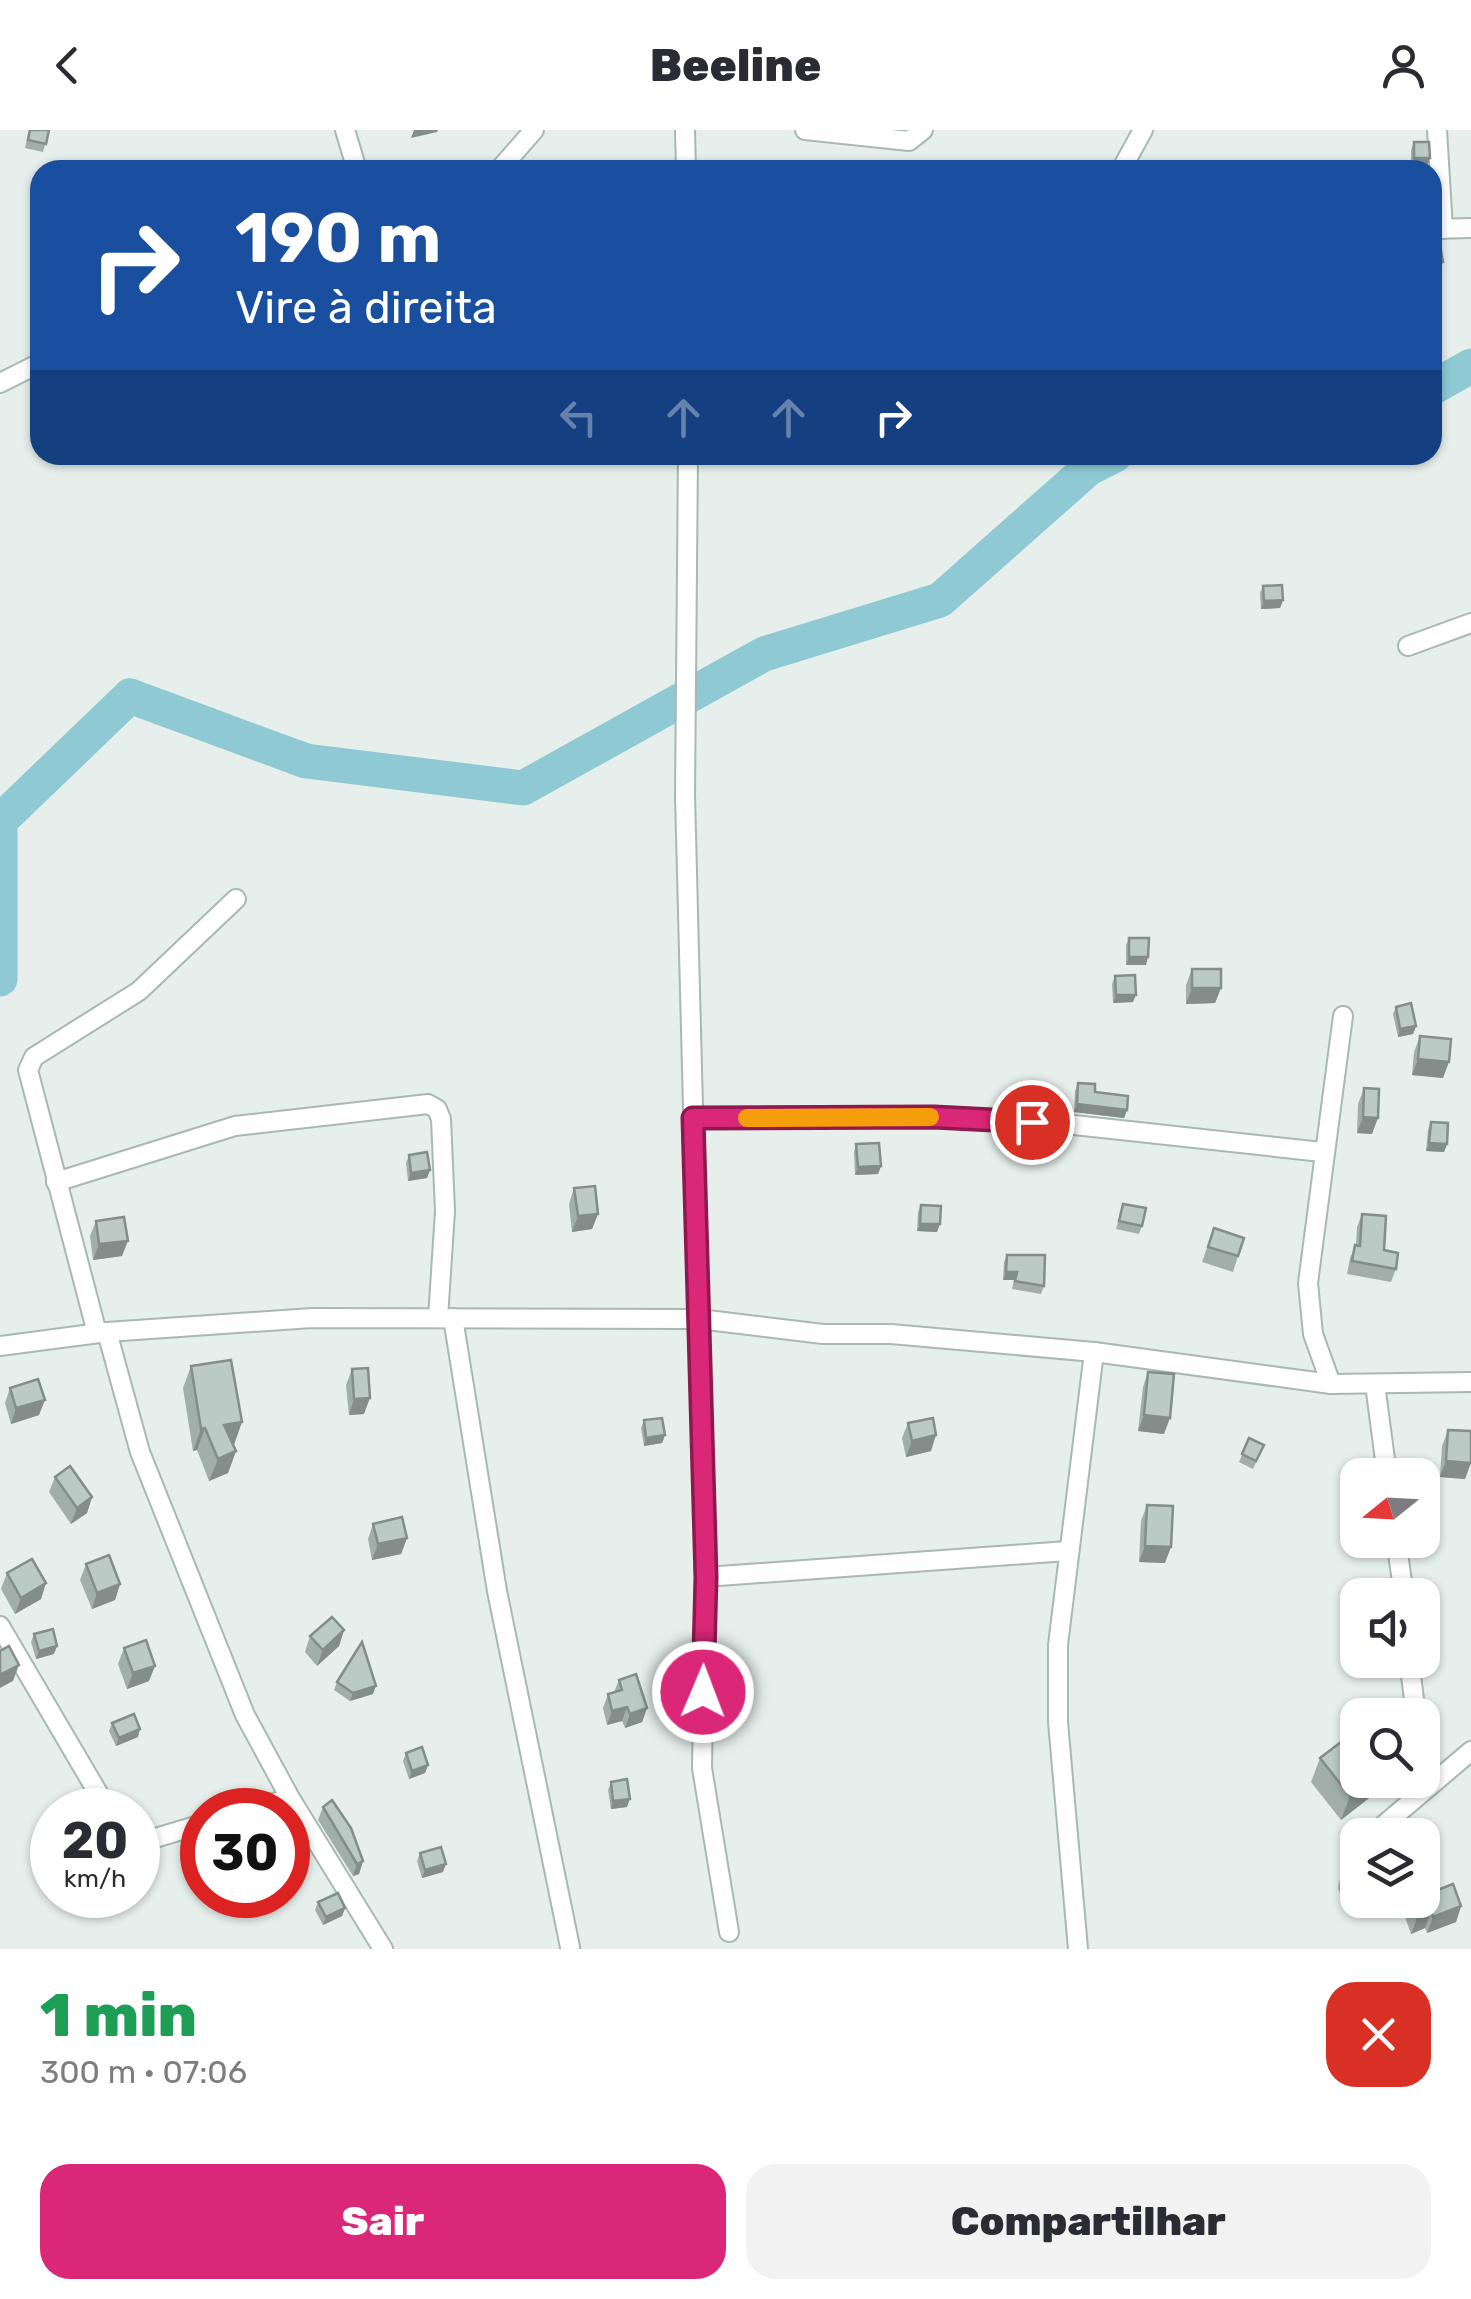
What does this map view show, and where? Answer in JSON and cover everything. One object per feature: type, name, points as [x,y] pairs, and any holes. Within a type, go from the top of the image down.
[{"type":"street","points":[[345,130],[353,160]]},
{"type":"street","points":[[508,160],[534,130]]},
{"type":"street","points":[[686,130],[686,160]]},
{"type":"street","points":[[806,130],[830,136],[910,141],[923,130]]},
{"type":"street","points":[[1126,160],[1142,130]]},
{"type":"street","points":[[1437,130],[1437,160]]},
{"type":"street","points":[[1442,229],[1471,228]]},
{"type":"street","points":[[0,384],[30,369]]},
{"type":"street","points":[[688,465],[685,795],[706,1577],[702,1768],[728,1932]]},
{"type":"street","points":[[1408,646],[1471,623]]},
{"type":"street","points":[[236,899],[139,991],[34,1057],[28,1070],[56,1182],[140,1452],[244,1714],[285,1788]]},
{"type":"street","points":[[1331,1384],[1309,1311],[1322,1152],[1343,1016]]},
{"type":"street","points":[[56,1182],[235,1126],[428,1104],[437,1108],[441,1119],[445,1211],[446,1318],[570,1947]]},
{"type":"street","points":[[693,1118],[934,1117],[1046,1123],[1322,1152]]},
{"type":"street","points":[[0,1346],[102,1333],[276,1319],[698,1318],[824,1334],[891,1334],[1094,1352],[1331,1384],[1471,1382]]},
{"type":"street","points":[[1078,1949],[1058,1722],[1058,1645],[1094,1352]]},
{"type":"street","points":[[1374,1384],[1385,1458]]},
{"type":"street","points":[[706,1577],[1067,1551]]},
{"type":"street","points":[[0,1626],[95,1788]]},
{"type":"street","points":[[1440,1777],[1471,1752]]},
{"type":"street","points":[[1392,1818],[1415,1798]]},
{"type":"street","points":[[310,1830],[383,1949]]},
{"type":"building","points":[[30,130],[49,130],[46,144],[28,140]]},
{"type":"building","points":[[1414,142],[1429,142],[1430,158],[1414,158]]},
{"type":"building","points":[[1282,585],[1283,600],[1264,601],[1263,586]]},
{"type":"building","points":[[1129,938],[1149,938],[1148,957],[1129,957]]},
{"type":"building","points":[[1192,969],[1221,969],[1221,988],[1192,988]]},
{"type":"building","points":[[1135,975],[1136,995],[1116,995],[1115,976]]},
{"type":"building","points":[[1411,1003],[1416,1026],[1400,1029],[1396,1007]]},
{"type":"building","points":[[1420,1036],[1451,1039],[1449,1062],[1418,1059]]},
{"type":"building","points":[[1078,1083],[1095,1084],[1095,1092],[1128,1096],[1127,1110],[1077,1104]]},
{"type":"building","points":[[1364,1088],[1379,1089],[1378,1118],[1363,1117]]},
{"type":"building","points":[[1431,1122],[1448,1123],[1447,1144],[1429,1143]]},
{"type":"building","points":[[879,1143],[881,1166],[858,1167],[856,1144]]},
{"type":"building","points":[[427,1152],[430,1170],[411,1173],[409,1155]]},
{"type":"building","points":[[595,1186],[598,1214],[578,1216],[574,1188]]},
{"type":"building","points":[[1123,1204],[1146,1208],[1142,1226],[1119,1221]]},
{"type":"building","points":[[921,1205],[941,1206],[940,1224],[920,1224]]},
{"type":"building","points":[[1362,1214],[1386,1216],[1384,1250],[1398,1253],[1396,1269],[1352,1261],[1355,1245],[1360,1246]]},
{"type":"building","points":[[124,1217],[128,1241],[99,1244],[96,1221]]},
{"type":"building","points":[[1214,1228],[1244,1238],[1238,1256],[1208,1247]]},
{"type":"building","points":[[1007,1255],[1045,1255],[1044,1286],[1015,1281],[1017,1272],[1006,1272]]},
{"type":"building","points":[[231,1360],[242,1422],[224,1425],[236,1451],[218,1459],[205,1428],[201,1429],[191,1366]]},
{"type":"building","points":[[368,1368],[370,1398],[354,1399],[352,1369]]},
{"type":"building","points":[[1148,1372],[1174,1374],[1170,1418],[1144,1415]]},
{"type":"building","points":[[38,1379],[45,1400],[16,1408],[10,1388]]},
{"type":"building","points":[[662,1418],[665,1435],[646,1438],[644,1420]]},
{"type":"building","points":[[933,1418],[936,1435],[912,1441],[908,1423]]},
{"type":"building","points":[[1448,1430],[1471,1431],[1471,1463],[1446,1461]]},
{"type":"building","points":[[1249,1438],[1264,1445],[1256,1461],[1242,1454]]},
{"type":"building","points":[[70,1466],[92,1497],[77,1508],[55,1477]]},
{"type":"building","points":[[1147,1505],[1173,1506],[1171,1547],[1145,1546]]},
{"type":"building","points":[[402,1517],[407,1538],[378,1544],[373,1524]]},
{"type":"building","points":[[109,1555],[120,1584],[97,1593],[86,1564]]},
{"type":"building","points":[[32,1559],[46,1583],[21,1598],[7,1573]]},
{"type":"building","points":[[332,1617],[344,1630],[323,1650],[310,1636]]},
{"type":"building","points":[[53,1629],[57,1646],[39,1651],[34,1634]]},
{"type":"building","points":[[146,1640],[155,1666],[133,1673],[124,1648]]},
{"type":"building","points":[[362,1642],[376,1686],[353,1693],[337,1682]]},
{"type":"building","points":[[9,1646],[19,1665],[0,1675],[0,1651]]},
{"type":"building","points":[[636,1674],[647,1708],[630,1714],[627,1707],[612,1711],[608,1694],[622,1690],[619,1680]]},
{"type":"building","points":[[134,1714],[140,1729],[119,1738],[112,1723]]},
{"type":"building","points":[[1340,1743],[1340,1783],[1320,1758]]},
{"type":"building","points":[[422,1747],[428,1765],[412,1771],[406,1753]]},
{"type":"building","points":[[627,1779],[630,1799],[613,1801],[611,1782]]},
{"type":"building","points":[[332,1800],[351,1828],[363,1861],[357,1864],[323,1807]]},
{"type":"building","points":[[441,1847],[446,1864],[425,1870],[420,1853]]},
{"type":"building","points":[[1453,1884],[1461,1906],[1440,1914],[1440,1889]]},
{"type":"building","points":[[338,1893],[345,1908],[326,1917],[318,1902]]},
{"type":"waterway","points":[[1442,382],[1471,366]]},
{"type":"waterway","points":[[0,821],[130,696],[306,761],[523,788],[764,654],[940,600],[1095,465]]},
{"type":"waterway","points":[[0,824],[0,979]]},
{"type":"slow traffic","points":[[747,1118],[930,1117]]},
{"type":"route","points":[[703,1692],[706,1577],[693,1118],[934,1117],[1032,1122]]}]
